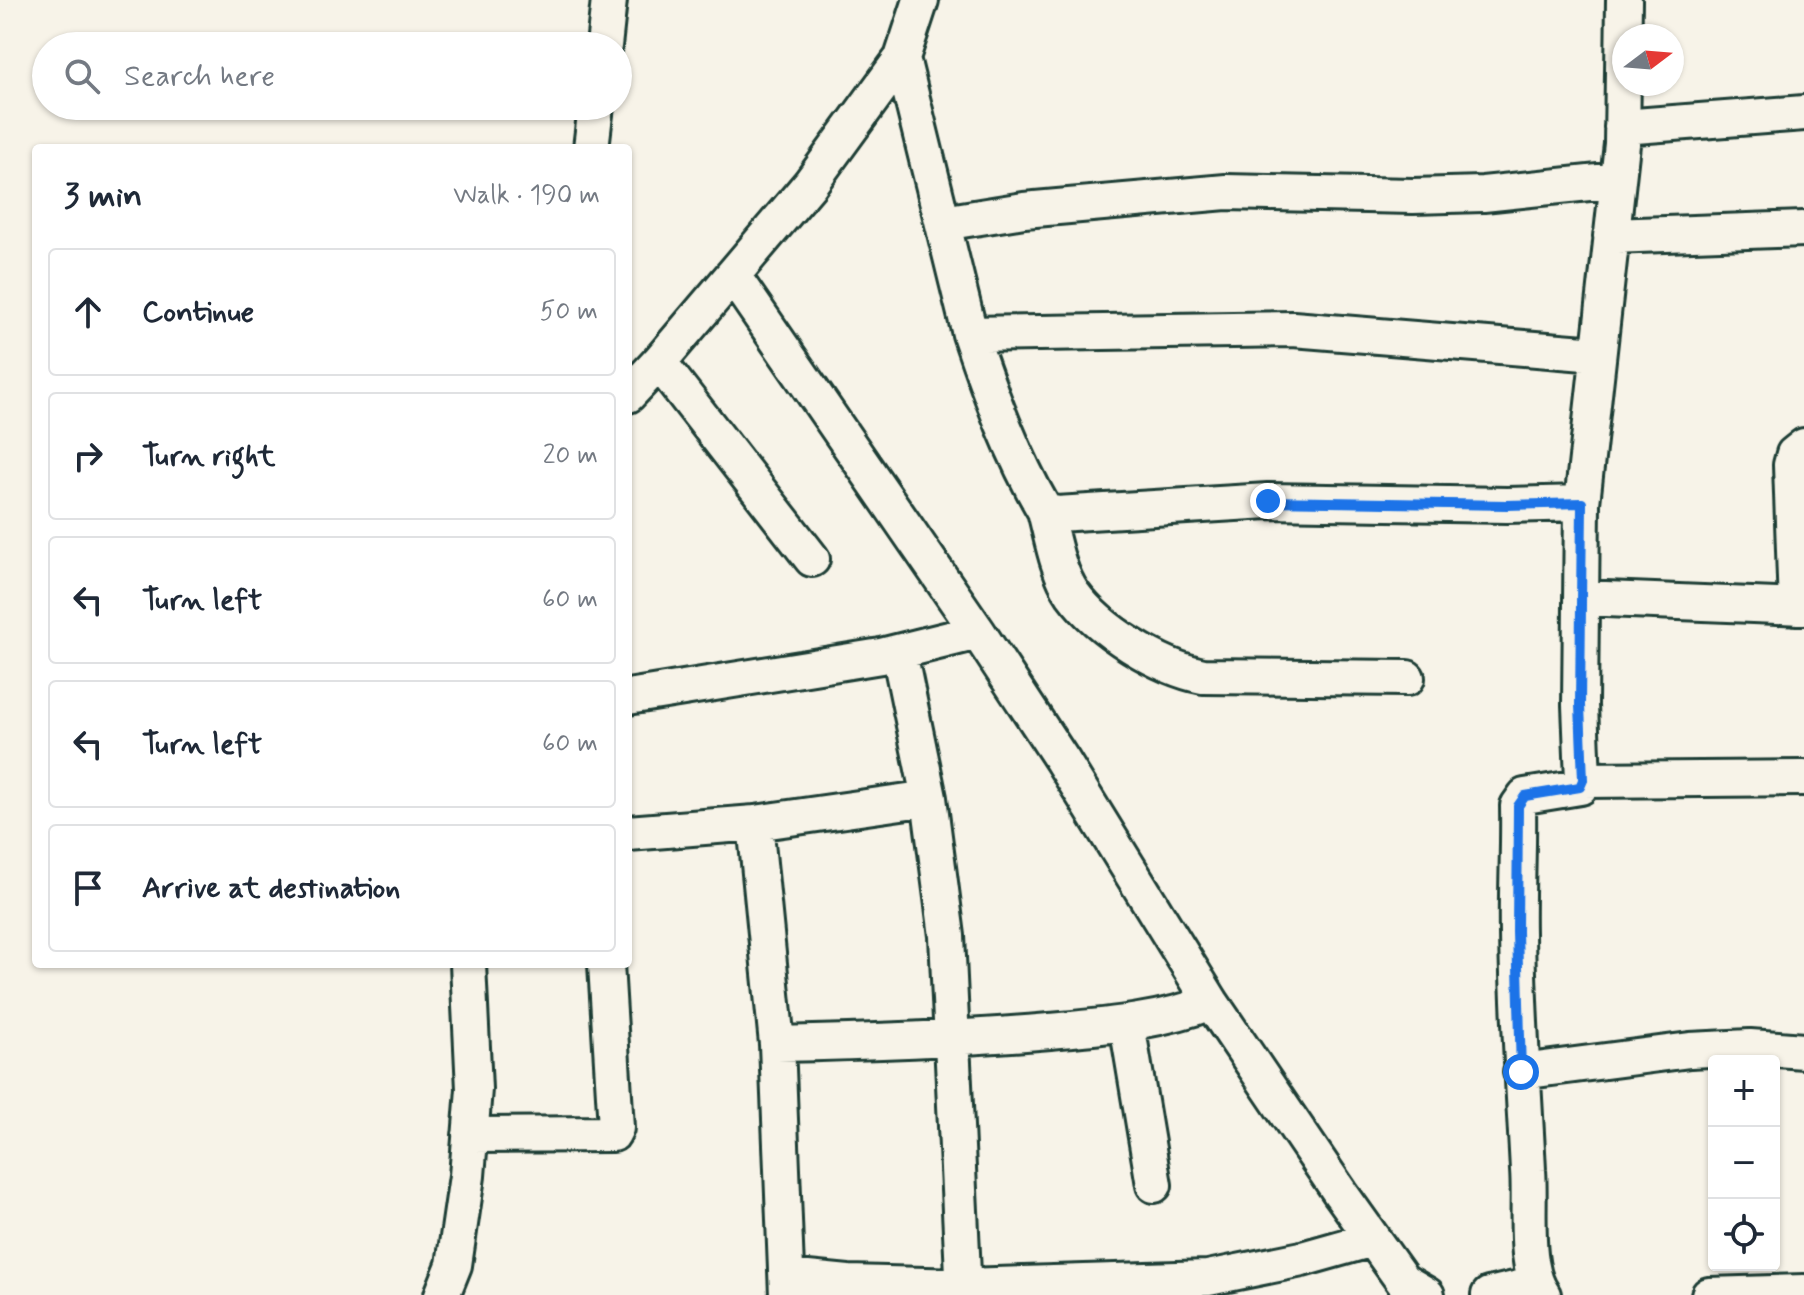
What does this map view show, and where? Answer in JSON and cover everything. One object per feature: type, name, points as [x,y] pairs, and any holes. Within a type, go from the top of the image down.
[{"type":"street","points":[[606,32],[609,0]]},
{"type":"street","points":[[632,391],[810,184],[902,58],[921,0]]},
{"type":"street","points":[[1489,1295],[1540,1290],[1529,1256],[1531,1214],[1521,1072],[1517,932],[1518,806],[1525,796],[1580,787],[1583,780],[1582,503],[1618,180],[1624,0]]},
{"type":"street","points":[[902,58],[970,334],[1029,484],[1045,511],[1058,559],[1072,593],[1098,620],[1133,646],[1179,671],[1203,676],[1407,678]]},
{"type":"street","points":[[1622,127],[1804,113]]},
{"type":"street","points":[[591,144],[594,120]]},
{"type":"street","points":[[943,223],[1024,210],[1226,192],[1413,196],[1483,194],[1618,180]]},
{"type":"street","points":[[1611,236],[1804,229]]},
{"type":"street","points":[[733,276],[978,632],[1062,760],[1211,1002],[1403,1281],[1427,1295]]},
{"type":"street","points":[[970,334],[1293,329],[1597,354]]},
{"type":"street","points":[[659,362],[812,559]]},
{"type":"street","points":[[1581,598],[1800,607],[1791,465],[1794,454],[1804,446]]},
{"type":"street","points":[[1045,511],[1057,514],[1268,501],[1507,505],[1582,503]]},
{"type":"street","points":[[632,696],[899,652],[978,632]]},
{"type":"street","points":[[899,652],[929,798],[947,936],[964,1290]]},
{"type":"street","points":[[1583,780],[1804,778]]},
{"type":"street","points":[[632,833],[755,823],[929,798]]},
{"type":"street","points":[[755,823],[777,1044],[787,1286],[848,1283],[964,1290],[1208,1278],[1302,1259],[1373,1239]]},
{"type":"street","points":[[442,1295],[454,1265],[474,1089],[468,968]]},
{"type":"street","points":[[470,1135],[613,1134],[616,1128],[606,968]]},
{"type":"street","points":[[777,1044],[953,1039],[1127,1024],[1190,1010],[1211,1002]]},
{"type":"street","points":[[1127,1024],[1154,1185]]},
{"type":"street","points":[[1521,1072],[1690,1050],[1750,1047],[1804,1051]]},
{"type":"street","points":[[1709,1295],[1804,1292]]},
{"type":"route","points":[[1268,501],[1507,505],[1582,503],[1580,705],[1583,780],[1580,787],[1525,796],[1518,806],[1517,932],[1521,1072]]}]
